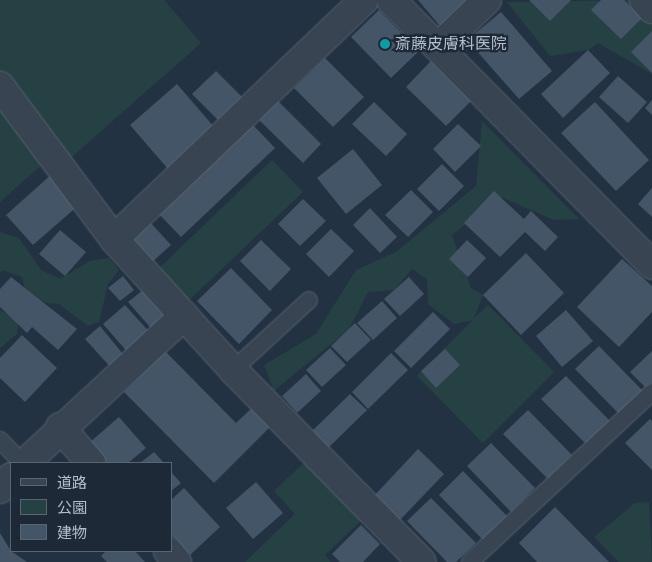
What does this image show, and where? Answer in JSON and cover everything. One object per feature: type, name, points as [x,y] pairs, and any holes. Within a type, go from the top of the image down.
[{"type":"street","points":[[114,239],[364,0]]},
{"type":"street","points":[[391,0],[652,265]]},
{"type":"street","points":[[438,47],[487,0]]},
{"type":"street","points":[[644,0],[652,9]]},
{"type":"street","points":[[0,86],[114,239],[233,370],[422,562]]},
{"type":"street","points":[[25,462],[60,427],[184,316]]},
{"type":"street","points":[[60,427],[90,462]]},
{"type":"street","points":[[0,489],[10,478]]},
{"type":"street","points":[[169,552],[177,562]]},
{"type":"lane","points":[[233,370],[309,300]]},
{"type":"lane","points":[[470,562],[652,392]]},
{"type":"lane","points":[[0,440],[23,462]]},
{"type":"green space","points":[[0,0],[164,0],[201,43],[65,163],[0,74]]},
{"type":"green space","points":[[635,0],[652,14],[652,74],[598,43],[588,50],[550,56],[507,2]]},
{"type":"green space","points":[[0,100],[46,161],[0,202]]},
{"type":"green space","points":[[482,121],[579,219],[554,220],[501,197],[452,235],[471,288],[483,295],[474,318],[488,305],[554,372],[483,443],[417,376],[473,320],[454,324],[428,304],[427,279],[412,269],[394,290],[368,292],[349,329],[274,391],[264,365],[316,334],[356,270],[396,252],[476,186]]},
{"type":"green space","points":[[272,160],[303,192],[185,304],[155,272]]},
{"type":"green space","points":[[0,232],[19,238],[41,270],[60,279],[90,261],[109,258],[119,270],[108,284],[99,322],[88,326],[59,304],[46,303],[25,290],[22,277],[3,270],[0,273]]},
{"type":"green space","points":[[0,310],[19,319],[17,334],[0,348]]},
{"type":"green space","points":[[311,456],[367,515],[325,555],[331,562],[245,562],[295,514],[274,491]]},
{"type":"green space","points":[[649,502],[652,562],[619,562],[594,537],[635,503]]},
{"type":"building","points":[[418,0],[470,0],[440,26]]},
{"type":"building","points":[[529,0],[571,0],[550,21]]},
{"type":"building","points":[[601,0],[624,0],[642,18],[621,39],[591,10]]},
{"type":"building","name":"斎藤皮膚科医院","points":[[379,10],[419,51],[391,78],[351,37]]},
{"type":"building","points":[[501,12],[552,71],[519,99],[467,40]]},
{"type":"building","points":[[652,31],[652,73],[631,52]]},
{"type":"building","points":[[588,50],[610,73],[563,118],[541,94]]},
{"type":"building","points":[[325,58],[364,97],[333,127],[294,88]]},
{"type":"building","points":[[431,61],[471,101],[446,126],[406,87]]},
{"type":"building","points":[[216,71],[242,97],[218,120],[192,94]]},
{"type":"building","points":[[618,76],[647,102],[628,123],[599,97]]},
{"type":"building","points":[[177,84],[215,128],[168,169],[130,125]]},
{"type":"building","points":[[276,99],[321,144],[303,163],[257,118]]},
{"type":"building","points":[[652,100],[652,115],[645,108]]},
{"type":"building","points":[[374,102],[407,134],[386,156],[352,124]]},
{"type":"building","points":[[595,102],[649,160],[616,191],[561,133]]},
{"type":"building","points":[[252,124],[275,148],[181,237],[158,213]]},
{"type":"building","points":[[458,124],[481,146],[455,172],[433,149]]},
{"type":"building","points":[[353,149],[382,185],[346,214],[317,178]]},
{"type":"building","points":[[442,164],[464,186],[439,211],[417,189]]},
{"type":"building","points":[[52,174],[80,204],[33,245],[6,215]]},
{"type":"building","points":[[652,188],[652,217],[638,204]]},
{"type":"building","points":[[411,190],[433,212],[408,237],[385,215]]},
{"type":"building","points":[[494,191],[524,219],[531,211],[558,237],[545,251],[525,232],[500,257],[464,223]]},
{"type":"building","points":[[303,199],[326,221],[300,246],[278,224]]},
{"type":"building","points":[[370,208],[397,237],[380,253],[353,225]]},
{"type":"building","points":[[149,221],[171,245],[150,264],[128,241]]},
{"type":"building","points":[[331,229],[354,251],[329,277],[306,254]]},
{"type":"building","points":[[60,230],[86,252],[65,276],[39,254]]},
{"type":"building","points":[[261,240],[291,269],[270,291],[240,261]]},
{"type":"building","points":[[467,240],[486,258],[468,277],[449,259]]},
{"type":"building","points":[[526,253],[564,293],[521,335],[483,295]]},
{"type":"building","points":[[622,259],[652,286],[652,312],[619,347],[577,307]]},
{"type":"building","points":[[231,268],[272,310],[239,344],[197,301]]},
{"type":"building","points":[[123,276],[134,290],[120,301],[108,288]]},
{"type":"building","points":[[11,277],[77,329],[58,350],[32,327],[27,333],[0,307],[0,289]]},
{"type":"building","points":[[409,277],[424,294],[400,316],[384,299]]},
{"type":"building","points":[[143,290],[170,322],[156,334],[128,302]]},
{"type":"building","points":[[382,301],[397,318],[373,340],[357,323]]},
{"type":"building","points":[[125,305],[153,336],[130,355],[103,324]]},
{"type":"building","points":[[566,310],[593,341],[562,367],[536,336]]},
{"type":"building","points":[[433,312],[450,329],[411,368],[394,351]]},
{"type":"building","points":[[355,323],[371,340],[347,362],[331,346]]},
{"type":"building","points":[[100,326],[127,359],[113,370],[85,339]]},
{"type":"building","points":[[22,335],[57,368],[25,402],[0,378],[0,358]]},
{"type":"building","points":[[599,346],[643,391],[619,414],[575,369]]},
{"type":"building","points":[[330,348],[346,365],[322,387],[306,370]]},
{"type":"building","points":[[445,349],[460,365],[436,388],[421,371]]},
{"type":"building","points":[[165,351],[236,423],[253,407],[272,425],[214,483],[124,392]]},
{"type":"building","points":[[652,351],[652,383],[646,388],[630,372]]},
{"type":"building","points":[[391,353],[408,370],[368,409],[352,392]]},
{"type":"building","points":[[306,374],[321,391],[297,413],[282,396]]},
{"type":"building","points":[[566,376],[610,421],[586,444],[541,399]]},
{"type":"building","points":[[350,394],[367,410],[327,449],[311,432]]},
{"type":"building","points":[[528,410],[572,455],[548,479],[503,434]]},
{"type":"building","points":[[119,417],[146,448],[129,462],[106,462],[89,443]]},
{"type":"building","points":[[650,419],[652,421],[652,470],[625,443]]},
{"type":"building","points":[[491,443],[535,488],[511,512],[467,466]]},
{"type":"building","points":[[418,449],[444,474],[399,521],[373,497]]},
{"type":"building","points":[[154,452],[163,462],[141,462]]},
{"type":"building","points":[[463,471],[507,516],[483,540],[439,495]]},
{"type":"building","points":[[172,473],[181,483],[172,490]]},
{"type":"building","points":[[256,482],[283,513],[253,539],[226,508]]},
{"type":"building","points":[[184,488],[220,527],[190,555],[172,535],[172,499]]},
{"type":"building","points":[[431,498],[476,543],[456,562],[447,562],[407,521]]},
{"type":"building","points":[[555,507],[609,562],[537,562],[519,543]]},
{"type":"building","points":[[361,525],[380,544],[363,562],[340,562],[332,554]]},
{"type":"building","points":[[0,533],[10,552],[27,562],[0,562]]},
{"type":"building","points":[[105,552],[136,552],[145,562],[107,562],[101,556]]},
{"type":"place","name":"斎藤皮膚科医院","points":[[385,44]]}]
